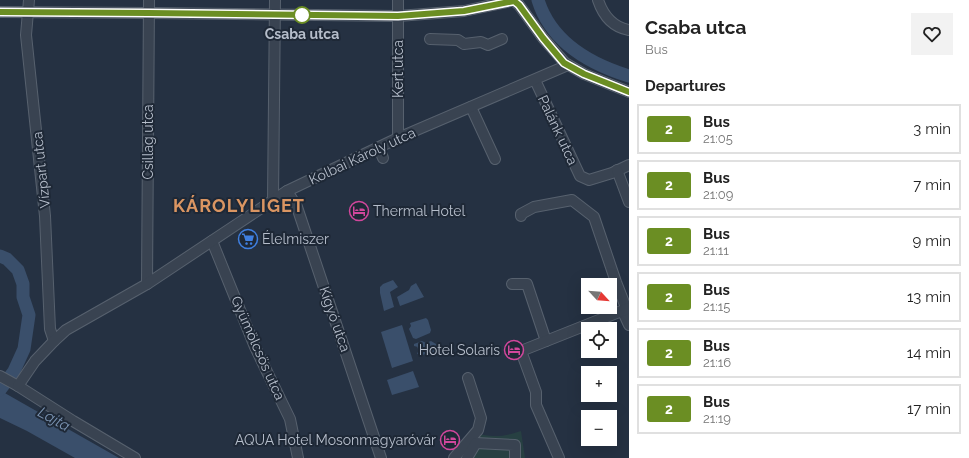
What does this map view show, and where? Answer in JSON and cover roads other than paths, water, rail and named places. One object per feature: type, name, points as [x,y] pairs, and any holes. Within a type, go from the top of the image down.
[{"type":"street","name":"Vízpart utca","points":[[29,0],[26,35],[45,216],[50,329],[54,341]]},
{"type":"street","name":"Csillag utca","points":[[147,284],[150,0]]},
{"type":"street","points":[[273,200],[275,0]]},
{"type":"street","name":"Kert utca","points":[[398,0],[398,138]]},
{"type":"street","points":[[0,12],[398,16],[464,11],[514,0],[564,63],[584,74],[629,92]]},
{"type":"street","points":[[598,0],[602,12],[612,23],[629,30]]},
{"type":"street","points":[[430,39],[458,40],[464,44],[482,42],[488,44],[502,39]]},
{"type":"street","name":"Kolbai Károly utca","points":[[16,385],[35,361],[66,330],[147,284],[286,191],[398,138],[568,65]]},
{"type":"street","name":"Palánk utca","points":[[535,80],[580,176],[589,180],[629,165]]},
{"type":"street","points":[[471,107],[495,159]]},
{"type":"street","points":[[379,148],[383,158]]},
{"type":"street","points":[[614,171],[629,202]]},
{"type":"street","name":"Kígyó utca","points":[[286,191],[301,206],[380,453],[390,458]]},
{"type":"street","points":[[522,216],[521,214],[534,207],[572,200],[594,217],[626,310],[629,325]]},
{"type":"street","name":"Gyümölcsös utca","points":[[212,241],[255,347],[290,418],[298,458]]},
{"type":"street","points":[[512,284],[527,284],[546,341]]},
{"type":"street","points":[[559,458],[536,405],[536,392],[521,350],[626,310]]},
{"type":"street","points":[[1,376],[135,458]]},
{"type":"street","points":[[454,458],[478,430],[482,418],[468,378]]},
{"type":"street","points":[[467,458],[476,443],[515,445],[515,458]]},
{"type":"water","points":[[393,280],[398,287],[390,292],[394,307],[384,311],[380,287],[383,284]]},
{"type":"water","points":[[416,283],[424,297],[400,306],[397,297],[409,290],[411,286]]},
{"type":"water","points":[[426,318],[431,330],[430,333],[416,339],[413,338],[409,329],[411,326],[410,323]]},
{"type":"water","points":[[402,325],[413,361],[392,368],[381,332]]},
{"type":"water","points":[[422,341],[426,343],[431,341],[436,344],[438,351],[431,353],[429,349],[427,352],[425,351],[426,354],[419,356],[417,353],[420,349],[414,346],[414,344]]},
{"type":"water","points":[[413,371],[419,387],[392,395],[387,380]]},
{"type":"water","name":"Lajta","points":[[3,382],[8,383],[3,392],[119,458],[75,458],[27,431],[0,418],[0,386]]},
{"type":"waterway","points":[[538,0],[544,15],[552,28],[562,39],[586,58],[629,76]]},
{"type":"waterway","points":[[0,256],[7,259],[18,270],[23,284],[23,297],[29,315],[24,349],[14,371],[0,390]]},
{"type":"place","name":"Csaba utca","points":[[302,15]]},
{"type":"place","name":"Thermal Hotel","points":[[359,211]]},
{"type":"place","name":"Élelmiszer","points":[[248,239]]},
{"type":"place","name":"Hotel Solaris","points":[[514,350]]},
{"type":"place","name":"AQUA Hotel Mosonmagyaróvár","points":[[450,440]]},
{"type":"district","name":"KÁROLYLIGET","points":[[239,205]]}]
